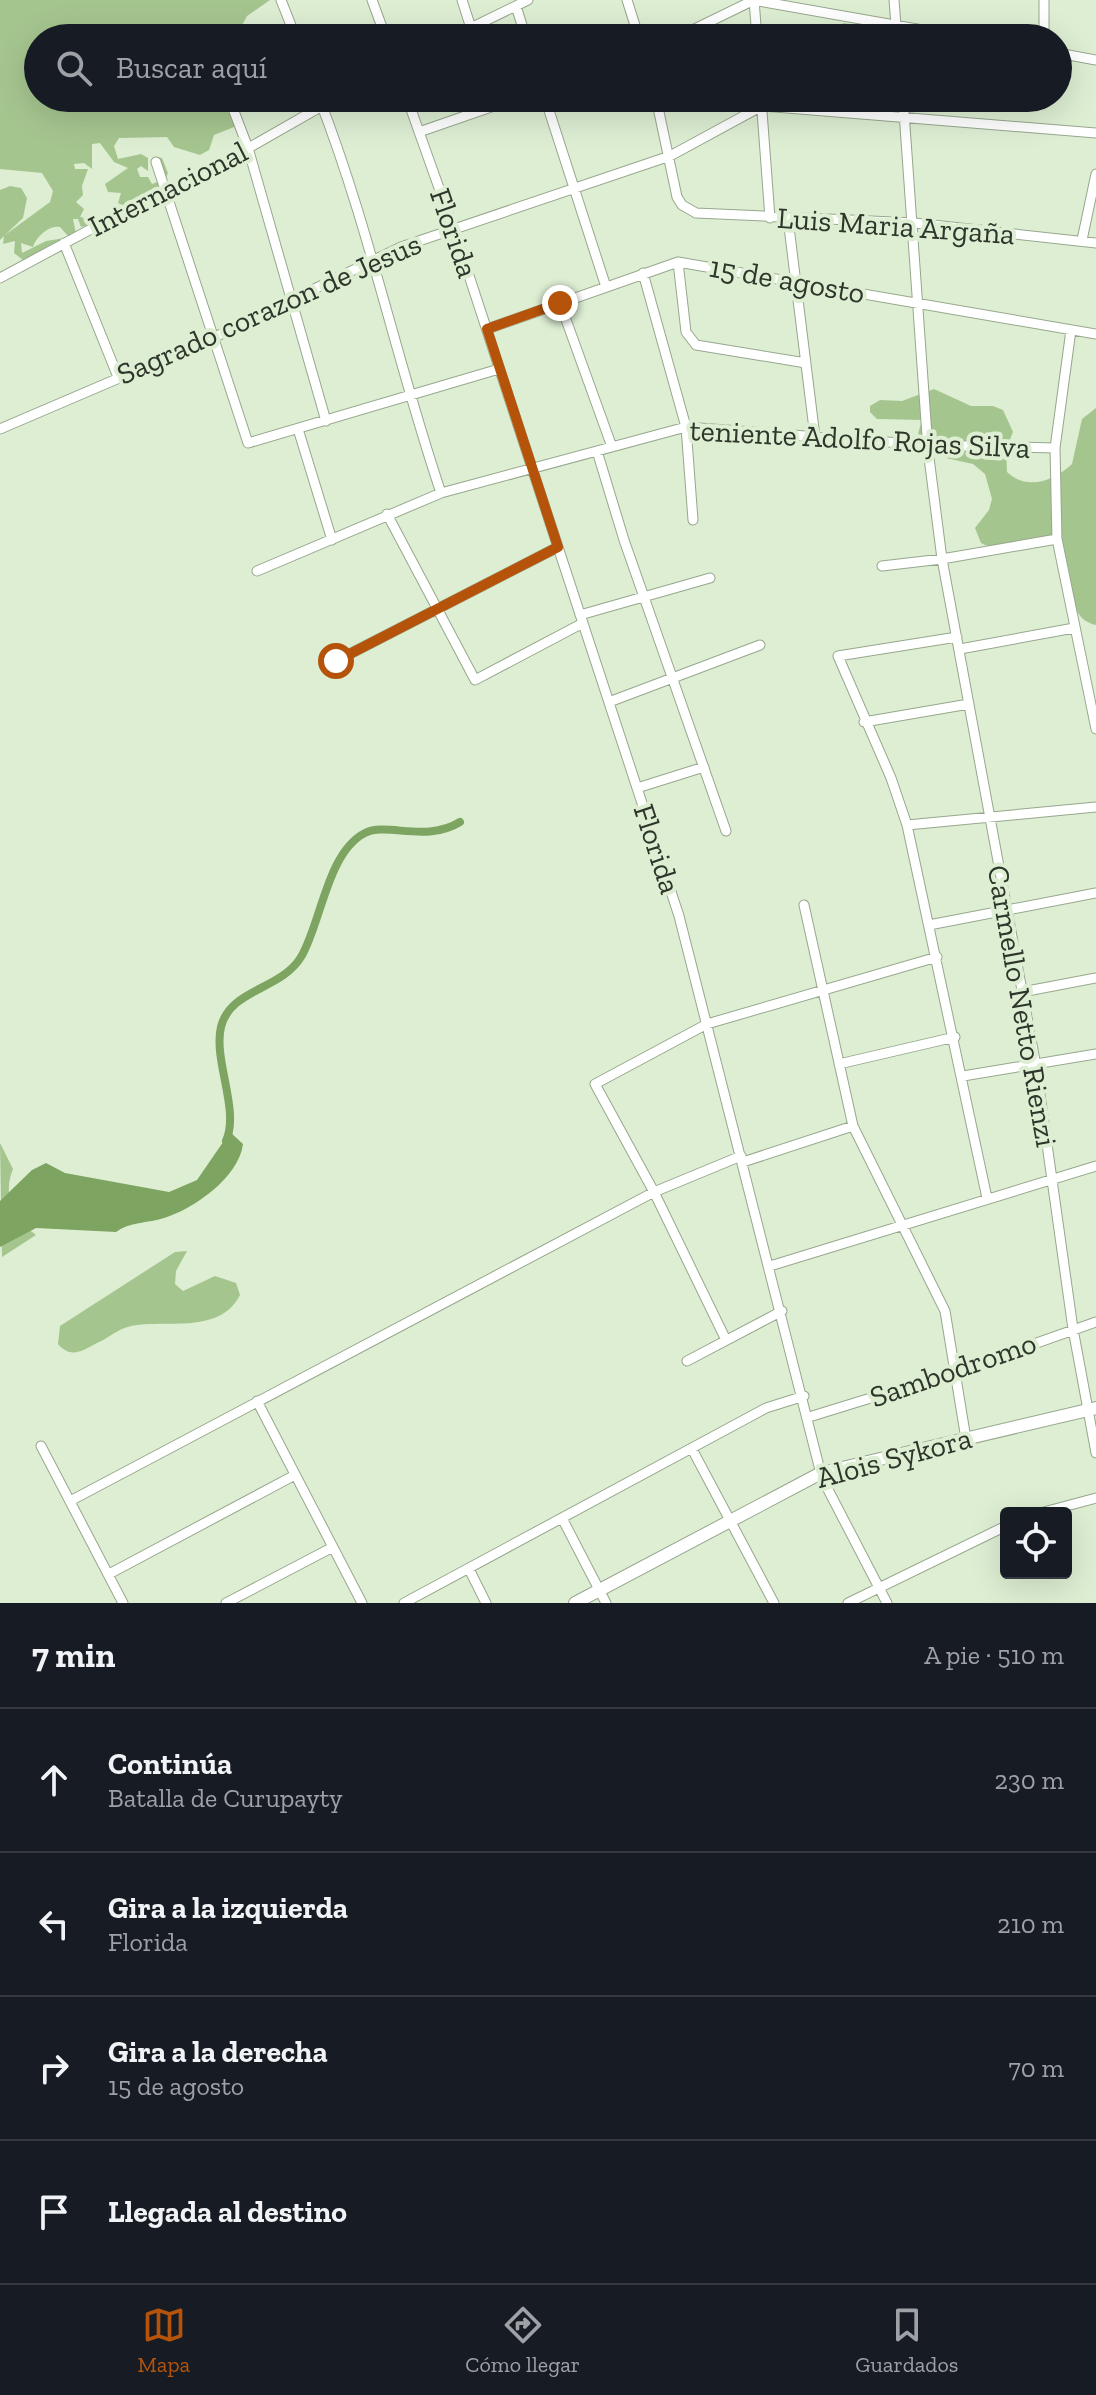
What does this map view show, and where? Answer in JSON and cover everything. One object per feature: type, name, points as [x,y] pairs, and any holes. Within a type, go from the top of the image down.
[{"type":"street","points":[[281,0],[290,24]]},
{"type":"street","points":[[372,0],[381,24]]},
{"type":"street","points":[[462,0],[470,24]]},
{"type":"street","points":[[479,24],[528,0]]},
{"type":"street","points":[[627,0],[635,24]]},
{"type":"street","points":[[704,24],[753,0],[884,24]]},
{"type":"street","points":[[753,0],[756,24]]},
{"type":"street","points":[[894,0],[895,24]]},
{"type":"street","points":[[1044,0],[1044,24]]},
{"type":"street","points":[[516,6],[522,24]]},
{"type":"street","points":[[1072,56],[1096,60]]},
{"type":"street","points":[[234,112],[248,148],[326,421]]},
{"type":"street","name":"Internacional","points":[[0,278],[64,243],[168,194],[305,112]]},
{"type":"street","points":[[324,112],[373,261],[409,396],[441,493]]},
{"type":"street","name":"Florida","points":[[412,112],[487,329],[679,916],[804,1396],[821,1473],[887,1603]]},
{"type":"street","points":[[419,132],[477,112]]},
{"type":"street","points":[[550,112],[606,287]]},
{"type":"street","points":[[659,112],[670,156]]},
{"type":"street","name":"Sagrado corazon de Jesus","points":[[0,429],[215,337],[373,261],[453,227],[670,156],[745,112]]},
{"type":"street","points":[[763,112],[770,218]]},
{"type":"street","points":[[864,112],[1096,133]]},
{"type":"street","name":"Carmello Netto Rienzi","points":[[905,112],[915,223],[927,445],[942,559],[1036,1066],[1073,1329],[1091,1410],[1096,1453]]},
{"type":"street","name":"Luis Maria Argaña","points":[[670,156],[677,197],[682,205],[696,213],[915,223],[1096,243]]},
{"type":"street","points":[[156,162],[248,443],[499,369]]},
{"type":"street","points":[[1082,240],[1096,174]]},
{"type":"street","points":[[788,219],[815,437]]},
{"type":"street","points":[[64,243],[118,377]]},
{"type":"street","points":[[678,262],[686,332],[696,345],[806,363]]},
{"type":"street","name":"15 de agosto","points":[[487,329],[678,262],[1096,334]]},
{"type":"street","points":[[643,273],[686,427],[693,520]]},
{"type":"street","points":[[560,303],[612,447]]},
{"type":"street","points":[[1071,330],[1055,448],[1057,541],[1096,729]]},
{"type":"street","name":"teniente Adolfo Rojas Silva","points":[[257,571],[441,493],[532,471],[686,427],[927,445],[1055,448]]},
{"type":"street","points":[[298,429],[332,540]]},
{"type":"street","points":[[597,451],[644,597],[726,831]]},
{"type":"street","points":[[387,514],[475,680],[582,619],[710,578]]},
{"type":"street","points":[[882,566],[1057,541]]},
{"type":"street","points":[[336,661],[558,547]]},
{"type":"street","points":[[960,649],[1074,628]]},
{"type":"street","points":[[957,637],[838,656],[864,722],[891,778],[907,825],[955,1037],[987,1198]]},
{"type":"street","points":[[609,702],[760,645]]},
{"type":"street","points":[[864,722],[969,704]]},
{"type":"street","points":[[637,788],[704,767]]},
{"type":"street","points":[[907,825],[1096,807]]},
{"type":"street","points":[[929,925],[1096,893]]},
{"type":"street","points":[[804,905],[853,1126],[945,1311],[966,1439]]},
{"type":"street","points":[[726,1340],[654,1192],[595,1084],[707,1024],[821,988],[937,957]]},
{"type":"street","points":[[1022,992],[1096,978]]},
{"type":"street","points":[[839,1064],[955,1037]]},
{"type":"street","points":[[963,1076],[1096,1054]]},
{"type":"street","points":[[72,1500],[654,1192],[742,1159],[853,1126]]},
{"type":"street","points":[[770,1266],[1096,1166]]},
{"type":"street","points":[[687,1361],[782,1311]]},
{"type":"street","name":"Sambodromo","points":[[809,1417],[955,1372],[1096,1322]]},
{"type":"street","points":[[404,1603],[766,1408],[804,1396]]},
{"type":"street","points":[[257,1401],[362,1603]]},
{"type":"street","name":"Alois Sykora","points":[[575,1603],[603,1597],[730,1521],[821,1473],[1091,1410]]},
{"type":"street","points":[[41,1446],[72,1500],[123,1603]]},
{"type":"street","points":[[692,1449],[774,1603]]},
{"type":"street","points":[[109,1574],[295,1475]]},
{"type":"street","points":[[1062,1507],[1096,1498]]},
{"type":"street","points":[[563,1520],[603,1597]]},
{"type":"street","points":[[848,1603],[1000,1529]]},
{"type":"street","points":[[226,1603],[333,1547]]},
{"type":"street","points":[[469,1569],[486,1603]]},
{"type":"shaded area","points":[[0,0],[270,0],[247,16],[243,24],[24,24],[24,112],[228,112],[239,125],[214,135],[209,150],[200,155],[174,147],[167,137],[119,138],[114,146],[118,159],[141,154],[148,158],[148,171],[141,166],[137,169],[140,177],[148,177],[152,184],[160,181],[158,169],[151,162],[157,157],[162,158],[168,173],[162,188],[124,206],[118,203],[121,193],[108,192],[105,184],[128,168],[114,162],[100,143],[92,144],[92,169],[84,163],[74,164],[75,169],[88,169],[82,186],[83,195],[76,202],[84,209],[80,217],[90,219],[93,224],[81,227],[78,219],[73,219],[76,234],[69,237],[60,227],[56,227],[44,232],[33,247],[21,243],[22,253],[46,241],[65,238],[23,260],[14,253],[15,241],[3,244],[4,236],[0,240],[0,190],[10,186],[21,188],[27,198],[23,218],[5,235],[50,202],[53,191],[42,173],[0,169]]},
{"type":"shaded area","points":[[934,389],[971,406],[993,406],[1003,410],[1013,432],[1006,449],[1007,472],[1023,481],[1049,479],[1072,464],[1082,419],[1096,408],[1096,625],[1078,613],[1069,569],[1060,549],[1043,541],[1000,547],[981,543],[975,528],[989,510],[992,499],[985,474],[973,464],[946,458],[918,434],[922,420],[877,419],[870,412],[870,406],[880,400],[902,401]]},
{"type":"shaded area","points":[[230,1132],[243,1144],[233,1168],[213,1190],[176,1214],[127,1226],[116,1232],[36,1228],[0,1247],[0,1201],[32,1170],[46,1163],[65,1173],[169,1192],[197,1180]]},
{"type":"shaded area","points":[[0,1143],[13,1169],[9,1188],[12,1206],[22,1222],[36,1235],[2,1257]]},
{"type":"shaded area","points":[[187,1251],[176,1271],[175,1284],[183,1291],[215,1276],[236,1283],[240,1295],[231,1308],[206,1321],[126,1327],[77,1352],[67,1351],[58,1344],[60,1326],[175,1252]]},
{"type":"waterway","points":[[226,1141],[230,1115],[219,1040],[226,1014],[245,997],[281,977],[301,957],[333,872],[352,842],[374,830],[434,831],[460,822]]},
{"type":"route","points":[[336,661],[558,547],[487,329],[560,303]]}]
